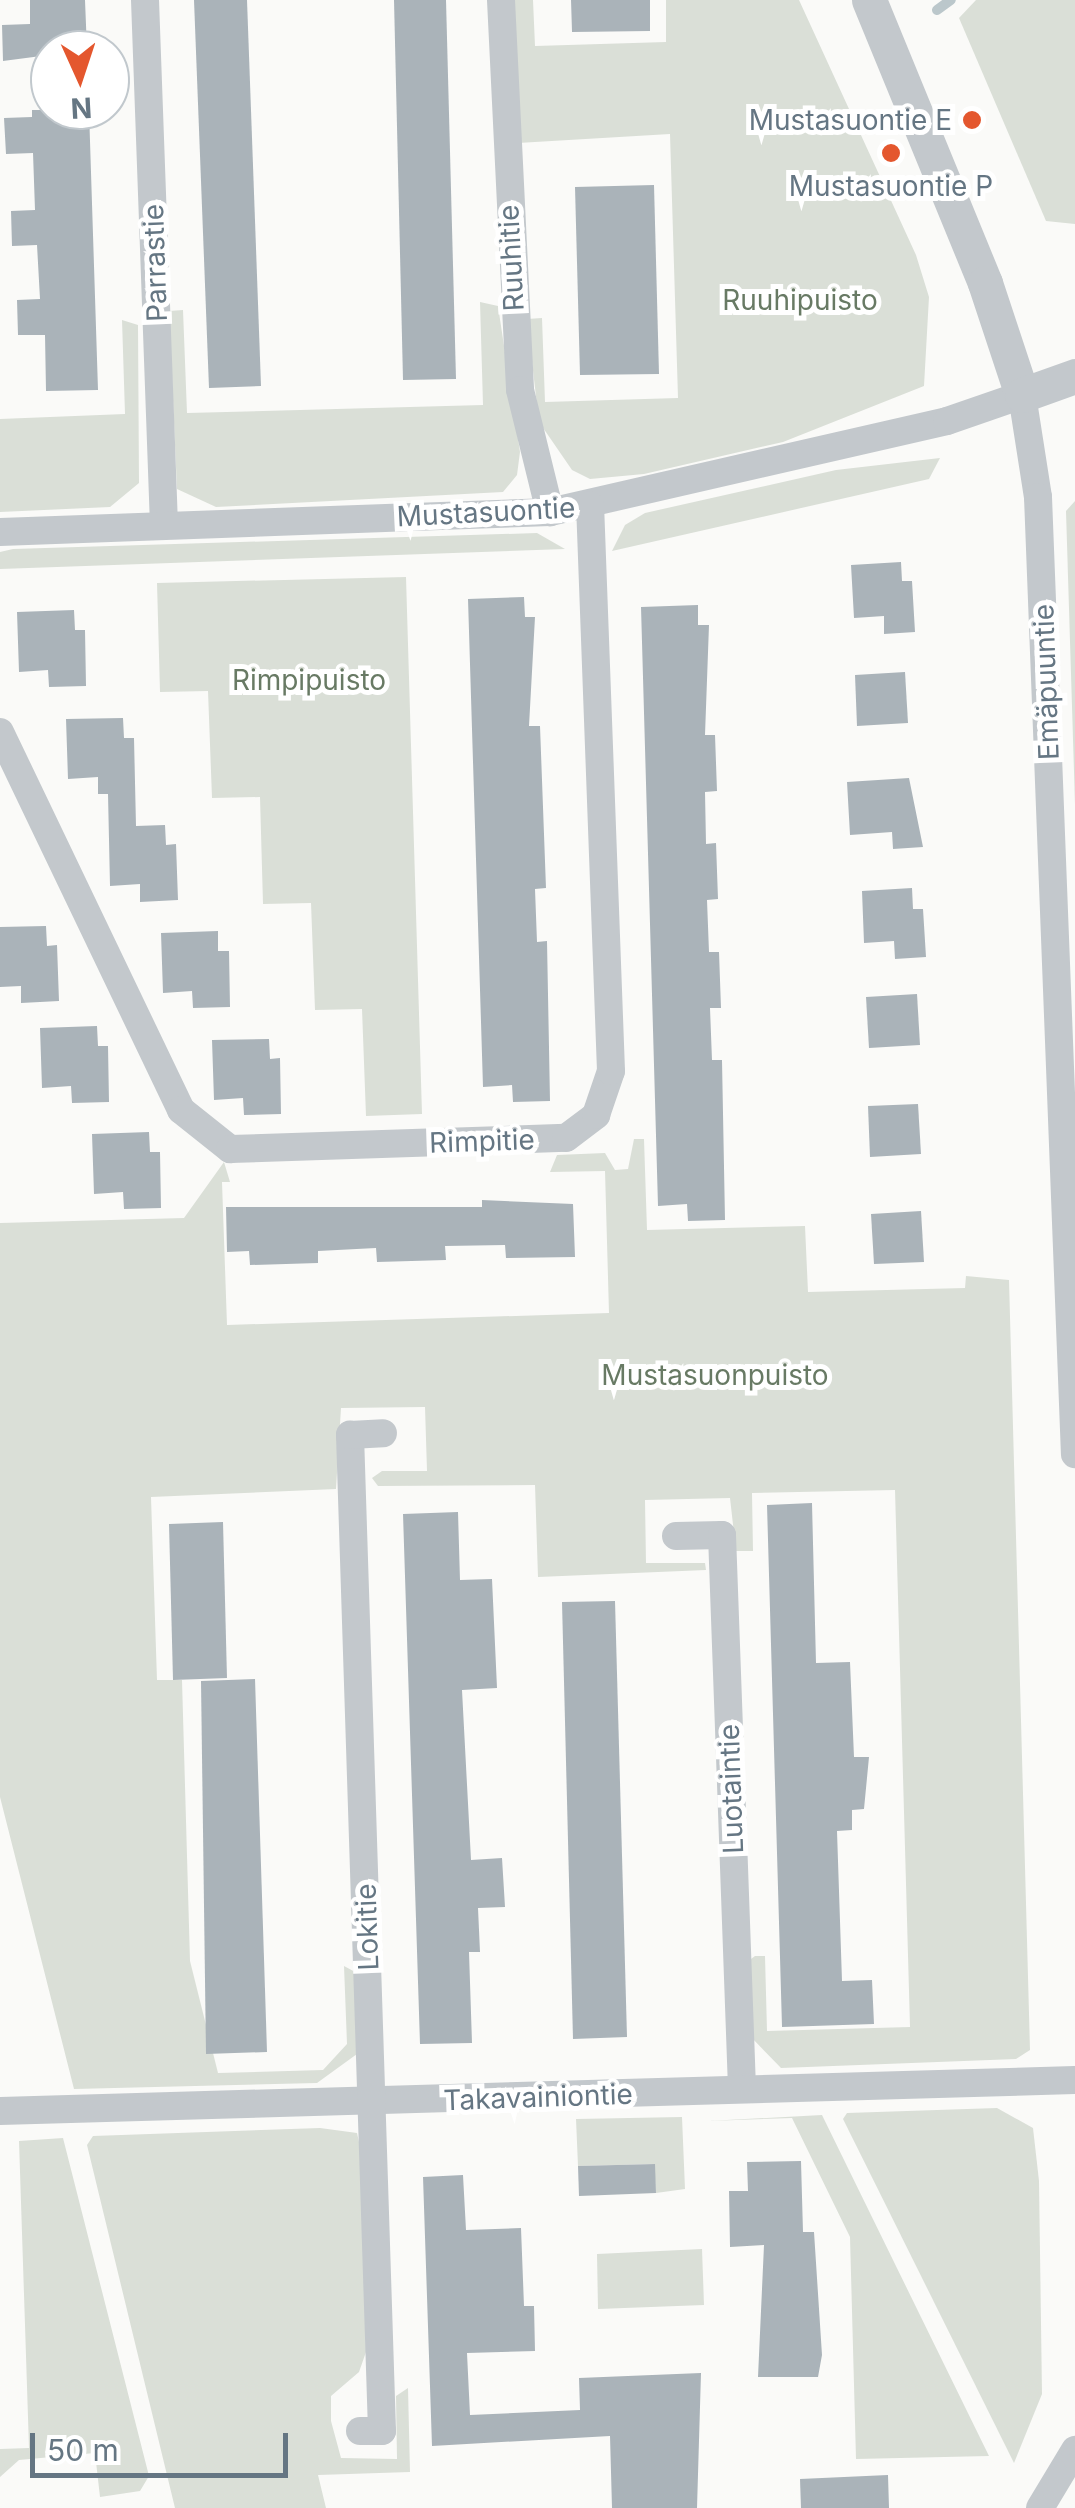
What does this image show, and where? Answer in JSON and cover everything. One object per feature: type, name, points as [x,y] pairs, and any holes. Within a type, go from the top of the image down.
[{"type":"street","name":"Parrastie","points":[[145,0],[164,526]]},
{"type":"street","name":"Ruuhitie","points":[[501,0],[520,390],[550,512]]},
{"type":"street","name":"Emäpuuntie","points":[[870,0],[985,283],[1022,395],[1039,516],[1075,1454]]},
{"type":"street","name":"Mustasuontie","points":[[0,532],[550,512],[590,506],[947,421],[1075,376]]},
{"type":"street","name":"Rimpitie","points":[[0,732],[182,1110],[230,1149],[566,1138],[596,1115],[611,1071],[590,506]]},
{"type":"street","name":"Lokitie","points":[[360,2431],[382,2431],[350,1435],[383,1433]]},
{"type":"street","name":"Luotaintie","points":[[676,1536],[722,1535],[742,2089]]},
{"type":"street","name":"Takavainiontie","points":[[0,2111],[1075,2080]]},
{"type":"street","points":[[1040,2508],[1075,2450]]},
{"type":"green space","name":"Ruuhipuisto","points":[[514,0],[533,0],[535,46],[666,42],[666,0],[799,0],[916,255],[929,297],[924,386],[783,442],[644,474],[590,479],[572,470],[539,422],[527,319],[542,318],[545,402],[678,398],[670,134],[518,143]]},
{"type":"green space","points":[[976,0],[1075,0],[1075,224],[1046,221],[959,18]]},
{"type":"green space","points":[[480,302],[498,306],[520,452],[517,475],[503,492],[216,507],[177,489],[169,311],[183,310],[187,413],[483,405]]},
{"type":"green space","points":[[122,320],[138,325],[139,483],[110,507],[0,512],[0,419],[125,414]]},
{"type":"green space","points":[[940,458],[929,479],[612,551],[625,525],[645,513],[836,470]]},
{"type":"green space","points":[[1075,501],[1075,804],[1066,511]]},
{"type":"green space","points":[[537,533],[565,549],[0,569],[0,552],[13,549]]},
{"type":"green space","name":"Rimpipuisto","points":[[406,577],[422,1114],[366,1116],[362,1009],[315,1010],[311,903],[263,904],[260,797],[212,798],[208,691],[160,692],[157,583]]},
{"type":"green space","name":"Mustasuonpuisto","points":[[634,1139],[644,1139],[647,1230],[805,1226],[808,1292],[965,1288],[966,1276],[1009,1280],[1030,2050],[1016,2059],[781,2068],[750,2036],[747,1962],[755,1956],[765,1956],[767,2031],[910,2027],[895,1490],[752,1493],[753,1551],[736,1551],[730,1498],[645,1500],[646,1563],[705,1563],[706,1570],[538,1577],[535,1485],[378,1486],[372,1478],[382,1471],[427,1471],[425,1407],[341,1408],[336,1489],[151,1497],[157,1680],[182,1680],[190,1961],[218,2073],[323,2070],[347,2044],[344,1966],[357,1973],[357,2054],[317,2083],[74,2089],[0,1797],[0,1223],[184,1218],[224,1162],[230,1182],[222,1182],[227,1325],[609,1313],[605,1171],[550,1172],[557,1155],[605,1153],[615,1170],[628,1169]]},
{"type":"green space","points":[[997,2108],[1033,2128],[1039,2181],[1042,2394],[1014,2463],[843,2119],[847,2113]]},
{"type":"green space","points":[[822,2115],[989,2456],[856,2459],[850,2237],[792,2118],[708,2121]]},
{"type":"green space","points":[[682,2117],[685,2189],[656,2193],[654,2164],[578,2166],[576,2119]]},
{"type":"green space","points":[[320,2128],[357,2133],[361,2151],[366,2352],[359,2372],[331,2396],[331,2421],[341,2458],[397,2459],[396,2396],[408,2388],[410,2472],[318,2475],[326,2508],[175,2508],[87,2145],[93,2136]]},
{"type":"green space","points":[[63,2138],[149,2476],[140,2491],[100,2497],[95,2453],[19,2460],[0,2477],[0,2449],[29,2448],[19,2141]]},
{"type":"green space","points":[[702,2249],[704,2305],[598,2309],[597,2254]]},
{"type":"building","points":[[30,0],[85,0],[86,30],[30,30],[30,57],[3,61],[2,25],[30,24]]},
{"type":"building","points":[[194,0],[247,0],[261,386],[209,388]]},
{"type":"building","points":[[394,0],[446,0],[456,379],[403,380]]},
{"type":"building","points":[[571,0],[650,0],[650,31],[572,32]]},
{"type":"building","points":[[30,117],[30,130],[90,130],[98,390],[46,391],[45,335],[18,335],[17,300],[40,299],[37,245],[12,246],[11,211],[35,210],[33,153],[6,154],[4,118]]},
{"type":"building","points":[[654,185],[659,374],[580,375],[575,187]]},
{"type":"building","points":[[901,562],[902,581],[912,581],[915,632],[884,634],[884,616],[854,618],[851,565]]},
{"type":"building","points":[[524,597],[525,617],[535,617],[529,726],[540,726],[546,888],[535,889],[537,942],[547,941],[550,1101],[513,1102],[512,1085],[483,1087],[468,599]]},
{"type":"building","points":[[698,605],[698,625],[709,625],[705,735],[715,735],[717,791],[705,792],[706,844],[716,843],[718,899],[707,900],[709,952],[719,952],[721,1008],[710,1008],[712,1060],[722,1060],[725,1220],[688,1221],[687,1204],[658,1206],[641,607]]},
{"type":"building","points":[[74,610],[75,630],[85,630],[86,686],[49,687],[48,670],[19,672],[17,612]]},
{"type":"building","points":[[905,672],[908,723],[857,726],[855,675]]},
{"type":"building","points":[[123,718],[124,738],[134,738],[136,826],[165,825],[166,845],[176,844],[178,900],[140,902],[140,884],[110,886],[108,794],[98,794],[98,777],[68,779],[66,719]]},
{"type":"building","points":[[909,778],[923,847],[893,849],[892,832],[850,835],[847,782]]},
{"type":"building","points":[[912,888],[913,909],[923,909],[926,957],[895,959],[894,941],[864,943],[862,891]]},
{"type":"building","points":[[46,926],[47,946],[57,945],[59,1001],[21,1003],[21,986],[0,987],[0,927]]},
{"type":"building","points":[[218,931],[218,951],[229,951],[230,1007],[193,1008],[192,991],[163,993],[161,933]]},
{"type":"building","points":[[917,994],[920,1045],[869,1048],[866,997]]},
{"type":"building","points":[[97,1026],[98,1046],[108,1046],[109,1102],[72,1103],[71,1086],[42,1088],[40,1028]]},
{"type":"building","points":[[269,1039],[270,1059],[280,1058],[281,1114],[244,1115],[243,1098],[214,1100],[212,1040]]},
{"type":"building","points":[[918,1104],[921,1154],[870,1157],[868,1106]]},
{"type":"building","points":[[149,1132],[150,1152],[160,1152],[161,1208],[124,1209],[123,1192],[94,1194],[92,1134]]},
{"type":"building","points":[[482,1200],[573,1204],[575,1257],[506,1258],[505,1245],[445,1246],[446,1260],[377,1262],[376,1248],[318,1251],[318,1263],[250,1265],[249,1251],[227,1252],[226,1207],[482,1207]]},
{"type":"building","points":[[921,1211],[924,1262],[874,1264],[871,1214]]},
{"type":"building","points":[[812,1503],[816,1663],[850,1662],[854,1757],[869,1757],[864,1809],[852,1810],[852,1830],[837,1831],[842,1981],[872,1980],[874,2024],[782,2027],[767,1505]]},
{"type":"building","points":[[458,1512],[460,1580],[492,1579],[497,1688],[462,1690],[471,1860],[502,1858],[505,1907],[478,1908],[480,1952],[469,1952],[472,2043],[420,2044],[403,1514]]},
{"type":"building","points":[[223,1522],[227,1678],[173,1680],[169,1524]]},
{"type":"building","points":[[615,1601],[627,2037],[573,2039],[562,1602]]},
{"type":"building","points":[[255,1679],[267,2052],[206,2054],[201,1681]]},
{"type":"building","points":[[801,2161],[803,2232],[814,2232],[822,2355],[818,2377],[758,2377],[764,2245],[730,2247],[729,2191],[748,2191],[747,2162]]},
{"type":"building","points":[[655,2164],[656,2193],[579,2196],[578,2166]]},
{"type":"building","points":[[463,2175],[466,2230],[521,2228],[524,2306],[534,2306],[535,2351],[467,2353],[470,2415],[580,2410],[579,2378],[701,2373],[697,2508],[612,2508],[610,2436],[432,2446],[423,2177]]},
{"type":"building","points":[[888,2475],[889,2508],[801,2508],[800,2479]]},
{"type":"waterway","points":[[937,10],[951,0]]},
{"type":"place","name":"Mustasuontie E","points":[[972,120]]},
{"type":"place","name":"Mustasuontie P","points":[[891,153]]}]
